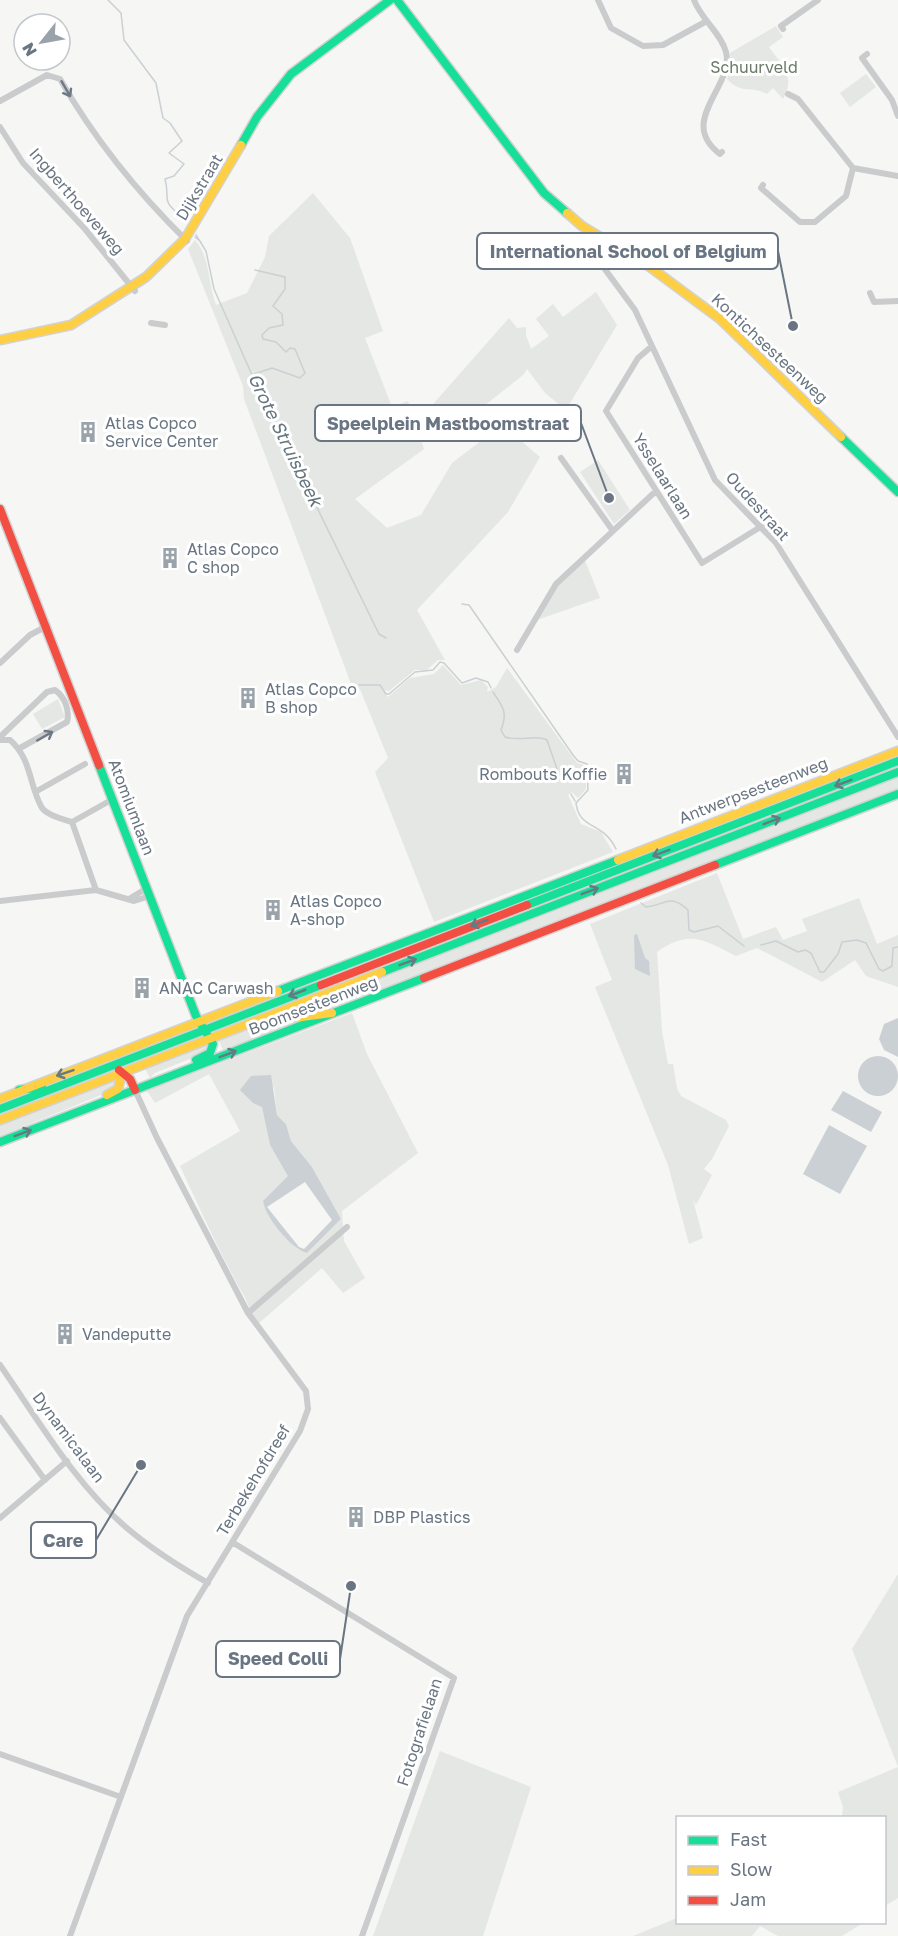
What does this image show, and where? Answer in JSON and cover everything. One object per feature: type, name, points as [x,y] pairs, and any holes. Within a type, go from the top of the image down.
[{"type":"main road","name":"Dijkstraat","points":[[0,340],[72,325],[134,290],[186,240],[257,117],[291,74],[390,0]]},
{"type":"main road","name":"Kontichsesteenweg","points":[[397,0],[524,169],[566,214],[650,267],[720,319],[898,492]]},
{"type":"main road","name":"Atomiumlaan","points":[[0,509],[202,1026],[211,1038]]},
{"type":"main road","name":"Antwerpsesteenweg","points":[[620,858],[898,751]]},
{"type":"main road","points":[[0,1109],[112,1065],[202,1026],[898,761]]},
{"type":"main road","points":[[0,1120],[898,772]]},
{"type":"main road","name":"Boomsesteenweg","points":[[0,1142],[898,794]]},
{"type":"main road","name":"Boomsesteenweg","points":[[0,1099],[19,1090],[202,1026],[620,858]]},
{"type":"main road","points":[[256,1021],[261,1023],[325,1012],[333,1013]]},
{"type":"main road","points":[[154,1083],[168,1071],[206,1056],[213,1047],[211,1038]]},
{"type":"main road","name":"Terbekehofdreef","points":[[112,1065],[130,1079],[135,1090]]},
{"type":"main road","points":[[89,1108],[96,1099],[118,1089],[122,1072]]},
{"type":"main road","points":[[19,1090],[57,1087]]},
{"type":"street","points":[[598,0],[611,28],[643,46],[663,45],[705,22]]},
{"type":"street","points":[[694,0],[705,22],[726,52],[726,70],[705,114],[707,137],[714,149],[722,153]]},
{"type":"street","points":[[783,29],[781,26],[818,0]]},
{"type":"street","points":[[867,54],[862,58],[892,100],[898,116]]},
{"type":"street","points":[[0,101],[46,75],[60,79],[85,122],[130,181],[186,240]]},
{"type":"street","points":[[788,94],[798,99],[853,168],[898,176]]},
{"type":"street","name":"Ingberthoeveweg","points":[[0,127],[23,163],[85,229],[134,290]]},
{"type":"street","points":[[763,186],[761,188],[795,219],[808,224],[815,222],[846,196],[853,168]]},
{"type":"street","points":[[592,232],[588,243],[594,256]]},
{"type":"street","points":[[594,256],[604,240]]},
{"type":"street","name":"Oudestraat","points":[[594,256],[634,310],[647,334],[651,347],[715,480],[776,543],[898,736]]},
{"type":"street","points":[[870,293],[874,302],[898,301]]},
{"type":"street","points":[[151,323],[165,325]]},
{"type":"street","name":"Ysselaarlaan","points":[[651,347],[638,358],[606,411],[702,563],[762,526]]},
{"type":"street","points":[[561,458],[613,531]]},
{"type":"street","points":[[517,650],[556,584],[656,491]]},
{"type":"street","points":[[0,663],[30,635],[47,626]]},
{"type":"street","points":[[0,738],[47,692],[55,690],[62,694],[68,712],[67,722],[20,748]]},
{"type":"street","points":[[0,738],[10,740],[20,748],[42,808],[52,815],[72,822],[113,799]]},
{"type":"street","points":[[37,790],[85,764]]},
{"type":"street","points":[[72,822],[96,890]]},
{"type":"street","points":[[0,901],[96,890],[134,901],[149,892]]},
{"type":"street","name":"Terbekehofdreef","points":[[70,1936],[183,1624],[300,1431],[308,1409],[306,1391],[248,1313],[157,1138],[135,1090]]},
{"type":"street","points":[[248,1313],[347,1227]]},
{"type":"street","name":"Dynamicalaan","points":[[0,1365],[67,1461],[128,1529],[168,1559],[208,1583]]},
{"type":"street","points":[[0,1418],[45,1480]]},
{"type":"street","points":[[0,1518],[67,1461]]},
{"type":"street","name":"Fotografielaan","points":[[232,1542],[454,1678],[362,1936]]},
{"type":"street","points":[[0,1754],[121,1797]]},
{"type":"green space","name":"Schuurveld","points":[[776,26],[783,37],[769,47],[783,66],[788,78],[787,91],[783,99],[773,88],[767,94],[737,87],[727,79],[731,67],[730,53]]},
{"type":"green space","points":[[866,74],[876,87],[850,107],[840,93]]},
{"type":"green space","points":[[313,193],[350,238],[383,331],[365,338],[392,407],[408,401],[424,449],[355,499],[387,528],[421,515],[452,463],[502,425],[540,457],[508,512],[417,610],[445,660],[438,660],[427,670],[415,670],[389,691],[383,690],[388,697],[410,678],[434,674],[443,665],[461,685],[481,680],[488,687],[487,692],[496,687],[507,668],[577,763],[586,766],[586,789],[578,798],[572,792],[568,795],[581,824],[601,832],[613,852],[434,922],[375,772],[388,758],[360,689],[353,689],[244,399],[243,386],[188,249],[195,240],[200,247],[216,305],[247,293],[265,257],[269,236]]},
{"type":"green space","points":[[596,292],[617,325],[566,410],[545,393],[527,369],[523,375],[454,430],[434,403],[509,318],[517,328],[526,327],[531,349],[549,336],[536,319],[553,304],[563,317]]},
{"type":"green space","points":[[598,460],[630,510],[614,524],[580,472]]},
{"type":"green space","points":[[584,558],[600,598],[534,621],[556,584]]},
{"type":"green space","points":[[58,699],[65,717],[42,729],[33,714]]},
{"type":"green space","points":[[898,778],[898,789],[321,1012],[281,1014],[890,779]]},
{"type":"green space","points":[[717,873],[743,939],[776,927],[783,940],[807,931],[802,919],[859,898],[877,944],[898,935],[898,987],[866,976],[855,960],[822,982],[757,948],[736,956],[715,945],[697,939],[688,939],[669,945],[657,952],[662,1031],[668,1064],[673,1064],[677,1088],[681,1096],[726,1120],[729,1126],[712,1159],[704,1169],[712,1175],[696,1205],[693,1200],[703,1238],[689,1244],[668,1165],[595,987],[612,980],[590,924]]},
{"type":"green space","points":[[352,1013],[367,1054],[418,1153],[342,1211],[344,1241],[365,1278],[343,1293],[322,1268],[258,1324],[218,1248],[180,1166],[240,1131],[209,1074],[155,1103],[147,1091]],"holes":[[[274,1086],[277,1115],[286,1124],[291,1141],[312,1167],[341,1219],[307,1253],[280,1232],[268,1215],[263,1201],[289,1176],[270,1145],[262,1106]]]},
{"type":"green space","points":[[308,1018],[223,1050],[218,1039],[274,1021]]},
{"type":"green space","points":[[209,1042],[208,1048],[202,1054],[155,1073],[150,1078],[144,1067]]},
{"type":"green space","points":[[116,1079],[116,1084],[111,1091],[0,1136],[0,1123]]},
{"type":"green space","points":[[898,1574],[898,1767],[852,1649]]},
{"type":"green space","points":[[440,1751],[531,1787],[483,1936],[373,1936]]},
{"type":"green space","points":[[898,1767],[898,1898],[886,1905],[886,1816],[842,1816],[843,1807],[838,1792]]},
{"type":"green space","points":[[676,1918],[676,1924],[861,1924],[842,1936],[778,1936],[760,1926],[752,1936],[633,1936]]},
{"type":"shaded area","points":[[637,934],[645,958],[649,961],[650,976],[635,969],[634,935]]},
{"type":"shaded area","points":[[898,1018],[898,1057],[884,1050],[879,1039],[884,1024]]},
{"type":"shaded area","points":[[878,1056],[892,1062],[898,1076],[892,1090],[878,1096],[864,1090],[858,1076],[864,1062]]},
{"type":"shaded area","points":[[271,1075],[277,1115],[286,1124],[291,1141],[312,1167],[341,1219],[307,1253],[287,1239],[265,1208],[263,1201],[288,1176],[270,1145],[262,1107],[253,1103],[240,1090],[251,1076]],"holes":[[[305,1182],[332,1220],[304,1249],[299,1247],[267,1207]]]},
{"type":"shaded area","points":[[843,1091],[882,1112],[871,1132],[831,1110]]},
{"type":"shaded area","points":[[829,1125],[867,1146],[840,1194],[803,1174]]},
{"type":"waterway","name":"Grote Struisbeek","points":[[108,0],[121,13],[124,40],[156,83],[163,118],[170,123],[182,141],[169,153],[184,164],[174,176],[165,179],[168,203],[182,217]]},
{"type":"waterway","name":"Grote Struisbeek","points":[[196,235],[206,251],[214,289],[252,375],[379,634],[386,638]]},
{"type":"waterway","name":"Grote Struisbeek","points":[[195,237],[201,242]]},
{"type":"waterway","points":[[254,374],[272,368],[300,378],[305,373],[295,349],[290,348],[286,352],[276,342],[263,339],[262,335],[269,328],[283,325],[282,314],[273,306],[285,289],[285,277],[255,270]]},
{"type":"waterway","name":"Grote Struisbeek","points":[[462,604],[469,605],[573,755],[578,761],[587,764],[588,790],[576,803],[578,812],[582,818],[605,834],[616,849]]},
{"type":"waterway","points":[[359,685],[380,685],[386,694],[389,694],[415,672],[433,670],[440,662],[444,663],[462,683],[476,678],[488,682],[491,688]]},
{"type":"waterway","points":[[493,692],[503,710],[504,719],[501,730],[505,737],[547,740],[557,769]]},
{"type":"waterway","points":[[571,794],[575,801]]},
{"type":"waterway","name":"Grote Struisbeek","points":[[641,903],[646,907],[668,901],[677,902],[688,910],[689,930],[694,932],[718,926],[744,946]]},
{"type":"waterway","name":"Grote Struisbeek","points":[[761,945],[776,941],[798,952],[805,950],[811,953],[820,972],[824,972],[838,954],[842,942],[857,940],[866,943],[879,969],[883,971],[892,966],[893,948],[898,947]]},
{"type":"traffic: fast","points":[[241,145],[257,117],[291,74],[390,0]]},
{"type":"traffic: fast","points":[[397,0],[544,193],[567,213]]},
{"type":"traffic: fast","points":[[841,437],[898,492]]},
{"type":"traffic: fast","points":[[527,905],[898,761]]},
{"type":"traffic: fast","points":[[99,765],[196,1016],[213,1044],[210,1053],[196,1060]]},
{"type":"traffic: fast","points":[[382,972],[898,772]]},
{"type":"traffic: fast","points":[[715,865],[898,794]]},
{"type":"traffic: fast","points":[[278,991],[618,860]]},
{"type":"traffic: fast","points":[[0,1142],[424,978]]},
{"type":"traffic: fast","points":[[0,1109],[321,985]]},
{"type":"traffic: fast","points":[[19,1090],[42,1087]]},
{"type":"traffic: slow","points":[[0,340],[71,325],[146,277],[185,239],[241,145]]},
{"type":"traffic: slow","points":[[567,213],[582,226],[650,267],[720,319],[841,437]]},
{"type":"traffic: slow","points":[[618,860],[898,751]]},
{"type":"traffic: slow","points":[[0,1120],[382,972]]},
{"type":"traffic: slow","points":[[0,1099],[278,991]]},
{"type":"traffic: slow","points":[[271,1021],[332,1013]]},
{"type":"traffic: slow","points":[[107,1095],[118,1089],[122,1072]]},
{"type":"traffic: jam","points":[[0,509],[99,765]]},
{"type":"traffic: jam","points":[[424,978],[715,865]]},
{"type":"traffic: jam","points":[[321,985],[527,905]]},
{"type":"traffic: jam","points":[[119,1070],[130,1079],[135,1090]]},
{"type":"place","name":"International School of Belgium","points":[[793,326]]},
{"type":"place","name":"Atlas Copco Service Center","points":[[88,432]]},
{"type":"place","name":"Speelplein Mastboomstraat","points":[[609,498]]},
{"type":"place","name":"Atlas Copco C shop","points":[[170,558]]},
{"type":"place","name":"Atlas Copco B shop","points":[[248,698]]},
{"type":"place","name":"Rombouts Koffie","points":[[624,774]]},
{"type":"place","name":"Atlas Copco A-shop","points":[[273,910]]},
{"type":"place","name":"ANAC Carwash","points":[[142,988]]},
{"type":"place","name":"Vandeputte","points":[[65,1334]]},
{"type":"place","name":"Care","points":[[141,1465]]},
{"type":"place","name":"DBP Plastics","points":[[356,1517]]},
{"type":"place","name":"Speed Colli","points":[[351,1586]]}]
